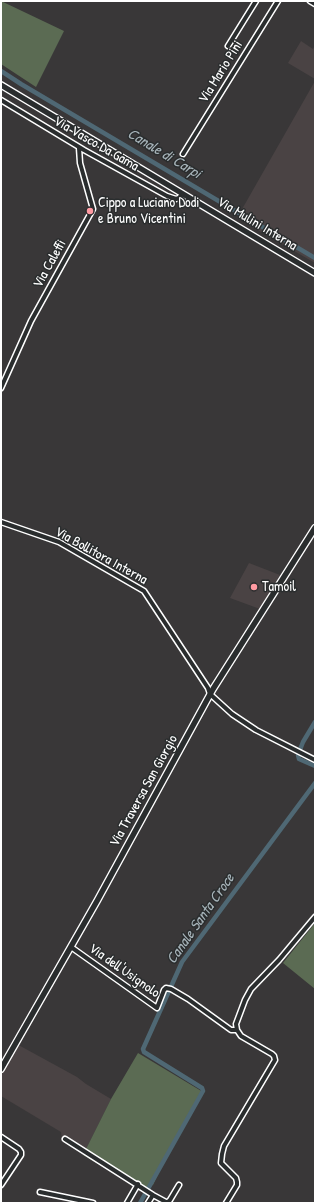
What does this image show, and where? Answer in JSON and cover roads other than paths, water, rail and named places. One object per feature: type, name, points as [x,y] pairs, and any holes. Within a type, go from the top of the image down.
[{"type":"main road","name":"Via Mulini Interna","points":[[1,85],[315,273]]},
{"type":"main road","name":"Via Traversa San Giorgio","points":[[1,1069],[71,948],[210,694],[315,528]]},
{"type":"street","points":[[228,46],[256,1]]},
{"type":"street","name":"Via Mario Pini","points":[[183,154],[278,1]]},
{"type":"street","points":[[310,1],[315,4]]},
{"type":"street","name":"Via Vasco Da Gama","points":[[1,100],[80,148],[167,196],[176,199],[182,194]]},
{"type":"street","name":"Via Caleffi","points":[[1,388],[31,322],[93,209],[80,163],[80,148]]},
{"type":"street","name":"Via Bollitora Interna","points":[[1,522],[59,542],[144,591],[208,688],[210,694],[232,714],[247,725],[315,760]]},
{"type":"street","points":[[236,1030],[236,1024],[251,989],[279,960],[315,917]]},
{"type":"street","name":"Via dell'Usignolo","points":[[71,948],[156,1008],[164,990],[170,989],[188,999],[231,1030],[236,1030],[241,1036],[274,1056],[275,1060],[224,1146],[221,1162],[236,1178],[237,1182],[226,1203]]},
{"type":"street","points":[[1,1137],[21,1152],[1,1185]]},
{"type":"street","points":[[65,1139],[151,1194],[168,1202],[179,1185]]},
{"type":"street","points":[[127,1203],[138,1185]]},
{"type":"street","points":[[40,1192],[92,1203]]},
{"type":"street","points":[[148,1203],[151,1194]]},
{"type":"waterway","name":"Canale di Carpi","points":[[1,71],[315,258]]},
{"type":"waterway","name":"Canale Santa Croce","points":[[315,722],[303,742],[298,755],[299,759],[315,766]]},
{"type":"waterway","name":"Canale Santa Croce","points":[[140,1203],[203,1091],[202,1088],[144,1052],[143,1049],[182,962],[315,783]]},
{"type":"place","name":"Cippo a Luciano Dodi e Bruno Vicentini","points":[[90,211]]},
{"type":"place","name":"Tamoil","points":[[254,587]]}]
